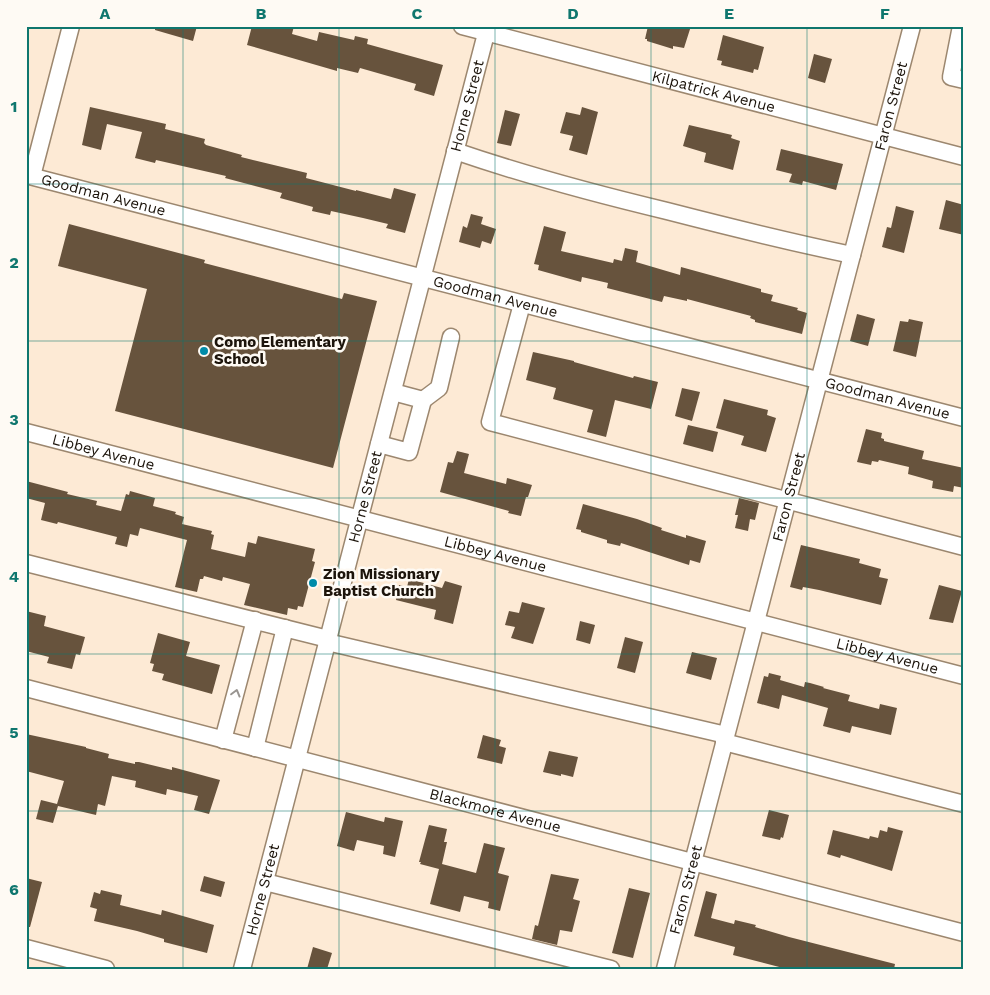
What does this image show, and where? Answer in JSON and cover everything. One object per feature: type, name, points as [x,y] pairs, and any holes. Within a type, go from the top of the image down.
[{"type":"street","points":[[29,175],[71,26]]},
{"type":"street","name":"Kilpatrick Avenue","points":[[462,26],[487,29],[964,157]]},
{"type":"street","name":"Faron Street","points":[[665,969],[912,26]]},
{"type":"street","points":[[961,26],[951,77],[964,80]]},
{"type":"street","name":"Horne Street","points":[[242,969],[487,29]]},
{"type":"street","points":[[456,151],[548,181],[608,197],[733,229],[852,254]]},
{"type":"street","name":"Goodman Avenue","points":[[29,175],[964,418]]},
{"type":"street","points":[[522,304],[490,422],[964,547]]},
{"type":"street","points":[[379,444],[409,452],[423,400],[438,388],[451,337]]},
{"type":"street","points":[[393,392],[423,400]]},
{"type":"street","name":"Libbey Avenue","points":[[26,432],[964,676]]},
{"type":"street","points":[[26,563],[725,738],[964,804]]},
{"type":"street","points":[[223,740],[255,620]]},
{"type":"street","points":[[255,748],[285,628]]},
{"type":"street","name":"Blackmore Avenue","points":[[26,688],[964,934]]},
{"type":"street","points":[[265,882],[611,969]]},
{"type":"street","points":[[26,948],[106,969]]},
{"type":"building","points":[[155,26],[197,26],[193,41],[155,30]]},
{"type":"building","points":[[252,26],[294,26],[292,34],[317,41],[319,32],[354,40],[355,36],[368,39],[367,44],[443,65],[434,96],[414,90],[416,84],[360,68],[358,73],[337,68],[337,71],[247,45]]},
{"type":"building","points":[[648,26],[691,26],[684,48],[673,46],[673,49],[647,41],[645,39]]},
{"type":"building","points":[[723,35],[764,47],[758,70],[754,69],[753,73],[721,65],[722,61],[717,60]]},
{"type":"building","points":[[814,54],[832,59],[825,83],[808,78]]},
{"type":"building","points":[[90,107],[166,124],[165,129],[205,139],[204,143],[206,145],[242,155],[241,157],[307,173],[306,178],[391,199],[394,188],[416,194],[405,233],[386,228],[388,224],[363,218],[331,211],[330,215],[312,211],[313,207],[280,198],[282,193],[225,178],[226,176],[156,160],[155,163],[135,158],[142,132],[107,124],[101,150],[82,145]]},
{"type":"building","points":[[582,107],[598,112],[587,155],[569,150],[573,136],[560,133],[566,112],[580,115]]},
{"type":"building","points":[[505,110],[520,114],[511,146],[497,143]]},
{"type":"building","points":[[689,125],[732,135],[731,138],[740,141],[733,170],[704,162],[706,153],[683,146]]},
{"type":"building","points":[[781,149],[843,164],[836,190],[803,181],[802,185],[789,182],[792,174],[776,170]]},
{"type":"building","points":[[946,200],[964,205],[964,235],[939,229]]},
{"type":"building","points":[[896,206],[914,211],[904,253],[882,247],[887,227],[891,228]]},
{"type":"building","points":[[471,214],[483,217],[481,224],[496,229],[491,244],[482,241],[480,248],[459,242],[463,226],[467,228]]},
{"type":"building","points":[[69,224],[205,260],[204,263],[342,299],[344,293],[377,301],[333,468],[115,411],[147,289],[58,266]]},
{"type":"building","points":[[544,226],[566,232],[561,251],[613,263],[614,259],[622,261],[625,248],[638,251],[636,262],[680,275],[681,267],[761,289],[761,292],[773,295],[771,301],[798,308],[797,310],[807,313],[802,334],[755,322],[755,320],[750,318],[751,316],[687,299],[687,301],[664,296],[662,302],[607,288],[608,283],[582,277],[581,282],[538,270],[539,265],[534,264]]},
{"type":"building","points":[[857,314],[875,319],[868,346],[850,341]]},
{"type":"building","points":[[909,319],[923,322],[916,357],[893,351],[900,321],[908,322]]},
{"type":"building","points":[[533,352],[574,361],[633,378],[634,376],[658,382],[651,409],[615,400],[606,437],[587,432],[593,410],[553,399],[556,388],[526,380]]},
{"type":"building","points":[[682,388],[700,392],[692,421],[675,416]]},
{"type":"building","points":[[724,399],[768,410],[767,415],[776,418],[766,452],[741,445],[744,436],[716,428]]},
{"type":"building","points":[[688,425],[718,432],[713,452],[683,444]]},
{"type":"building","points":[[866,429],[882,433],[881,438],[884,441],[924,451],[922,459],[964,468],[964,488],[954,486],[953,492],[932,488],[933,481],[908,474],[909,467],[879,460],[878,462],[872,461],[871,465],[857,462]]},
{"type":"building","points":[[457,451],[469,454],[464,473],[506,484],[507,478],[532,485],[528,497],[526,497],[521,516],[440,492],[448,462],[453,463]]},
{"type":"building","points":[[26,481],[97,501],[96,505],[121,511],[126,494],[129,495],[130,491],[155,498],[153,506],[176,512],[175,514],[184,517],[182,524],[212,531],[211,534],[214,535],[211,549],[245,557],[248,542],[256,544],[258,536],[315,549],[312,561],[315,562],[303,607],[298,606],[297,610],[288,608],[287,615],[244,605],[250,584],[223,577],[222,581],[204,576],[203,579],[200,579],[197,592],[175,587],[187,540],[140,528],[138,536],[130,534],[127,547],[115,544],[117,537],[58,522],[57,524],[41,520],[45,503],[26,498]]},
{"type":"building","points":[[739,498],[759,503],[755,520],[750,519],[748,531],[735,528],[738,515],[735,515]]},
{"type":"building","points":[[583,504],[637,519],[662,528],[661,530],[686,538],[686,535],[706,541],[700,563],[690,560],[689,565],[621,543],[620,546],[607,543],[607,540],[581,532],[581,530],[576,529]]},
{"type":"building","points":[[801,545],[860,559],[859,563],[881,569],[879,577],[888,579],[881,605],[819,590],[803,587],[802,590],[790,587]]},
{"type":"building","points":[[409,579],[442,588],[445,581],[462,586],[453,624],[434,619],[436,610],[396,600],[399,585],[407,587]]},
{"type":"building","points":[[939,585],[962,591],[953,623],[929,619]]},
{"type":"building","points":[[522,602],[545,608],[533,644],[511,638],[515,627],[505,625],[509,611],[519,613]]},
{"type":"building","points":[[26,611],[46,616],[44,626],[85,637],[80,655],[76,654],[72,669],[47,663],[49,657],[26,651]]},
{"type":"building","points":[[580,621],[595,625],[590,644],[576,640]]},
{"type":"building","points":[[158,633],[190,642],[186,656],[220,665],[212,694],[162,680],[164,674],[152,671],[154,664],[150,663]]},
{"type":"building","points":[[625,637],[643,642],[635,673],[617,668]]},
{"type":"building","points":[[692,652],[717,658],[711,680],[686,673]]},
{"type":"building","points":[[769,673],[781,676],[780,680],[804,687],[805,682],[850,695],[848,701],[879,709],[880,704],[897,708],[891,735],[852,726],[850,733],[823,726],[828,708],[782,695],[779,709],[757,703],[764,676],[768,677]]},
{"type":"building","points":[[26,734],[86,747],[109,754],[108,758],[135,764],[135,762],[139,762],[172,770],[172,767],[220,780],[209,814],[194,810],[198,796],[167,789],[166,795],[135,787],[136,781],[112,776],[105,806],[98,804],[96,815],[58,806],[53,823],[36,819],[41,800],[57,804],[64,781],[26,771]]},
{"type":"building","points":[[483,735],[501,740],[499,746],[506,748],[502,764],[477,758]]},
{"type":"building","points":[[549,751],[578,757],[573,777],[543,772]]},
{"type":"building","points":[[769,810],[789,815],[783,838],[781,837],[780,840],[762,836]]},
{"type":"building","points":[[346,812],[384,822],[385,817],[403,821],[395,857],[383,854],[384,846],[357,840],[354,851],[337,846]]},
{"type":"building","points":[[429,825],[447,829],[444,842],[447,842],[442,864],[476,873],[484,843],[505,848],[498,873],[509,876],[500,911],[488,908],[489,902],[464,896],[460,912],[430,904],[439,869],[420,864],[421,862],[419,862]]},
{"type":"building","points":[[888,827],[903,831],[892,871],[841,855],[840,858],[827,854],[833,830],[869,839],[870,836],[878,838],[880,830],[887,832]]},
{"type":"building","points":[[551,874],[579,879],[573,899],[580,901],[572,932],[560,930],[557,945],[532,939],[535,925],[538,926]]},
{"type":"building","points":[[204,876],[225,882],[221,897],[200,891]]},
{"type":"building","points":[[26,878],[42,882],[30,927],[26,927]]},
{"type":"building","points":[[629,888],[650,893],[633,958],[612,953]]},
{"type":"building","points":[[101,890],[122,895],[120,905],[161,915],[162,910],[214,925],[207,953],[164,942],[164,939],[137,931],[94,921],[97,909],[90,907],[94,892],[100,894]]},
{"type":"building","points":[[706,891],[717,894],[711,918],[734,924],[735,920],[756,925],[755,927],[789,937],[895,964],[894,969],[787,969],[733,955],[735,947],[694,936]]},
{"type":"building","points":[[313,947],[332,953],[327,969],[307,969]]},
{"type":"place","name":"Como Elementary School","points":[[204,351]]},
{"type":"place","name":"Zion Missionary Baptist Church","points":[[313,583]]}]
